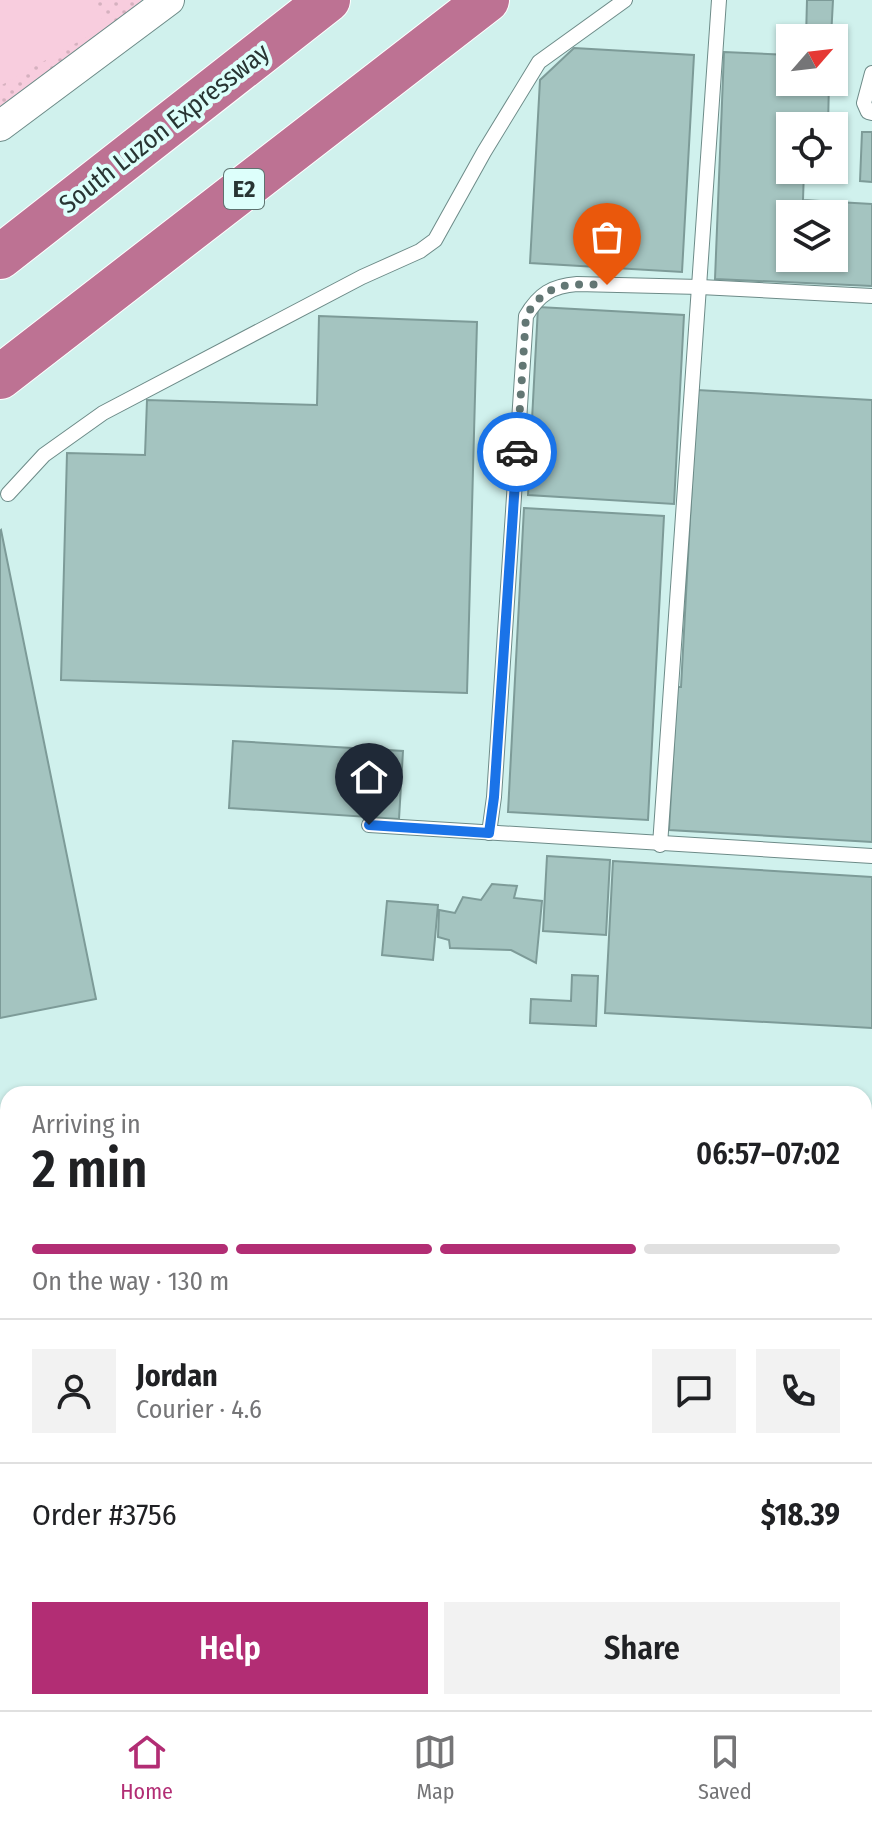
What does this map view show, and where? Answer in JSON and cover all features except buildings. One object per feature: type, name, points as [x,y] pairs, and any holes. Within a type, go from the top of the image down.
[{"type":"highway","name":"South Luzon Expressway","points":[[0,257],[328,0]]},
{"type":"highway","name":"E2","points":[[0,377],[487,0]]},
{"type":"street","points":[[0,126],[169,0]]},
{"type":"lane","points":[[8,494],[44,455],[103,413],[362,277],[420,251],[435,240],[539,62],[625,0]]},
{"type":"lane","points":[[660,845],[719,0]]},
{"type":"lane","points":[[872,73],[864,103],[868,112],[872,113]]},
{"type":"lane","points":[[489,833],[494,797],[526,316],[535,301],[557,286],[700,287],[872,296]]},
{"type":"lane","points":[[369,825],[872,856]]},
{"type":"shaded area","points":[[0,0],[141,0],[142,2],[0,109]]},
{"type":"shaded area","points":[[0,0],[91,0],[106,26],[0,86]]},
{"type":"way so far","points":[[517,452],[526,316],[535,301],[557,286],[607,285]]},
{"type":"route","points":[[369,825],[489,833],[517,452]]}]
